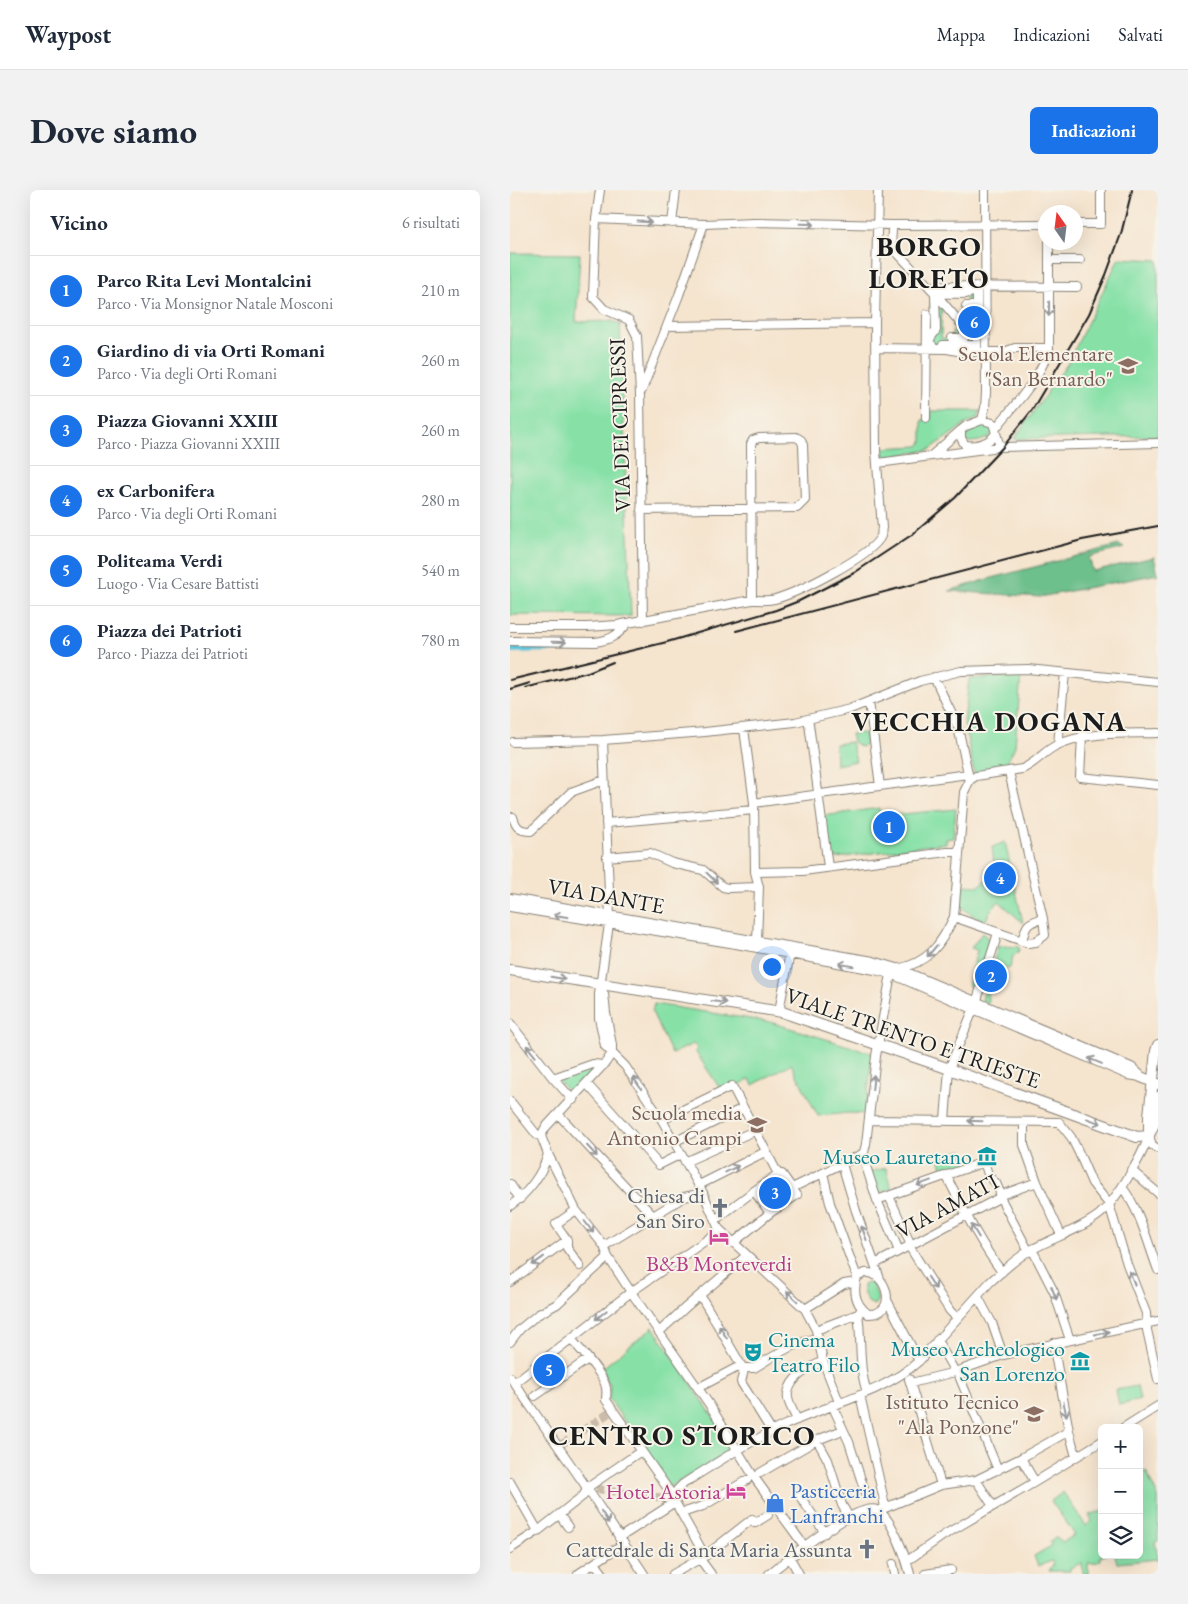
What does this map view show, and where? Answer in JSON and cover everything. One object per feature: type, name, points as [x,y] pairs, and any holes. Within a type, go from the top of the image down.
[{"type":"main road","name":"VIA DANTE","points":[[510,899],[609,920],[696,931],[873,962],[975,1006],[1022,1022],[1131,1068],[1141,1077],[1155,1083]]},
{"type":"main road","name":"VIALE TRENTO E TRIESTE","points":[[510,970],[778,1011],[879,1044],[1137,1137],[1149,1136]]},
{"type":"main road","points":[[1149,1136],[1149,1116],[1155,1083],[1158,1045]]},
{"type":"main road","points":[[1149,1136],[1156,1120],[1158,1097]]},
{"type":"main road","points":[[1149,1136],[1158,1130]]},
{"type":"street","name":"VIA DEI CIPRESSI","points":[[600,190],[596,219],[593,297],[604,309],[629,320],[636,336],[640,394],[643,621]]},
{"type":"street","points":[[672,223],[676,190]]},
{"type":"street","points":[[510,627],[588,627],[627,624],[752,600],[772,600],[795,593],[844,566],[874,545],[881,536],[882,528],[876,451],[875,324],[878,190]]},
{"type":"street","points":[[982,420],[985,408],[986,352],[985,190]]},
{"type":"street","points":[[1083,224],[1101,224],[1101,191]]},
{"type":"street","points":[[596,219],[704,224],[754,222],[986,226],[1038,224]]},
{"type":"street","points":[[640,394],[704,224]]},
{"type":"street","points":[[892,230],[891,246],[929,286],[938,290],[977,289],[986,286],[1077,287]]},
{"type":"street","points":[[930,456],[991,440],[995,428],[1046,360],[1048,348],[1049,250]]},
{"type":"street","points":[[1049,260],[1080,260]]},
{"type":"street","points":[[977,289],[977,338]]},
{"type":"street","points":[[938,290],[938,319],[936,330],[929,344],[986,337]]},
{"type":"street","points":[[938,290],[967,331],[977,338]]},
{"type":"street","points":[[966,306],[977,306]]},
{"type":"street","points":[[926,418],[927,316],[938,319]]},
{"type":"street","points":[[667,326],[875,324]]},
{"type":"street","points":[[952,338],[964,338],[965,329],[977,338],[986,352]]},
{"type":"street","points":[[876,348],[926,349],[977,338]]},
{"type":"street","points":[[986,352],[1004,352],[1015,348],[1048,348]]},
{"type":"street","points":[[985,408],[995,428],[1000,447]]},
{"type":"street","points":[[982,420],[995,428]]},
{"type":"street","points":[[930,456],[941,449],[966,426],[982,420]]},
{"type":"street","points":[[962,430],[960,435],[962,441],[966,445],[972,446]]},
{"type":"street","points":[[641,510],[751,509],[797,508],[805,500],[803,446],[801,440],[796,437],[759,438],[753,440],[751,444],[751,509],[752,600]]},
{"type":"street","points":[[878,463],[1000,447],[1158,443]]},
{"type":"street","points":[[510,641],[607,641],[618,636],[627,624]]},
{"type":"street","points":[[513,742],[603,740],[744,729],[814,718],[869,702],[934,677],[961,671],[1022,669],[1158,682]]},
{"type":"street","points":[[1058,744],[1065,673]]},
{"type":"street","points":[[792,1188],[864,1152],[876,1056],[894,972],[919,963],[927,957],[946,934],[954,916],[964,792],[969,777],[958,727],[934,677]]},
{"type":"street","points":[[869,702],[880,786]]},
{"type":"street","points":[[809,724],[828,867]]},
{"type":"street","points":[[744,729],[754,806],[755,872],[759,887],[757,941]]},
{"type":"street","points":[[606,823],[754,806],[819,794],[880,786],[1009,772],[1027,767],[1058,744],[1082,736],[1158,733]]},
{"type":"street","points":[[1082,736],[1080,777],[1158,785]]},
{"type":"street","points":[[603,740],[609,920],[600,985],[599,1018],[605,1046],[625,1066],[662,1120],[701,1189],[719,1229],[805,1309],[817,1333],[824,1361],[836,1394],[836,1404],[842,1430],[849,1442],[875,1504],[889,1522],[906,1558],[910,1574]]},
{"type":"street","points":[[954,916],[1022,941],[1032,943],[1043,938],[1045,931],[1043,919],[1009,772]]},
{"type":"street","points":[[513,817],[516,827],[523,831],[531,831],[571,792],[604,780]]},
{"type":"street","points":[[755,872],[803,870],[959,852]]},
{"type":"street","points":[[607,857],[650,853],[672,863],[703,870],[723,887],[759,887]]},
{"type":"street","name":"VIA DANTE","points":[[510,907],[609,920],[686,936],[894,972]]},
{"type":"street","points":[[1022,941],[1027,925],[1033,921],[1043,919]]},
{"type":"street","name":"VIA DANTE","points":[[686,936],[696,931]]},
{"type":"street","points":[[945,1120],[949,1069],[975,1006],[998,933]]},
{"type":"street","name":"VIA DANTE","points":[[726,936],[736,944]]},
{"type":"street","points":[[778,1011],[776,1006],[785,959],[783,953]]},
{"type":"street","points":[[809,958],[822,953]]},
{"type":"street","points":[[778,1011],[789,960],[793,955]]},
{"type":"street","name":"VIA DANTE","points":[[975,1006],[1009,1024],[1128,1075],[1141,1077]]},
{"type":"street","points":[[1009,1024],[1022,1022]]},
{"type":"street","points":[[511,1028],[573,1100]]},
{"type":"street","points":[[541,1136],[546,1128],[604,1065],[612,1053]]},
{"type":"street","points":[[553,1078],[593,1064],[604,1065]]},
{"type":"street","points":[[587,1084],[659,1165],[681,1154]]},
{"type":"street","points":[[662,1120],[732,1086],[778,1174],[782,1174],[797,1195],[770,1213],[733,1243]]},
{"type":"street","points":[[510,1101],[537,1135],[541,1136],[576,1210],[604,1246],[608,1257],[631,1292],[739,1450],[773,1512],[808,1544]]},
{"type":"street","points":[[674,1142],[743,1108]]},
{"type":"street","points":[[1065,1110],[1059,1122],[1071,1137],[1080,1153],[1092,1183],[1109,1204],[1127,1264],[1146,1313],[1146,1324],[1156,1353],[1158,1378]]},
{"type":"street","points":[[559,1115],[654,1217]]},
{"type":"street","name":"VIALE TRENTO E TRIESTE","points":[[869,1120],[1059,1122]]},
{"type":"street","points":[[1024,1122],[1024,1145],[1037,1182],[1061,1235]]},
{"type":"street","points":[[685,1162],[754,1131]]},
{"type":"street","points":[[1149,1136],[1152,1144],[1158,1149]]},
{"type":"street","points":[[578,1574],[675,1501],[678,1490],[683,1484],[772,1432],[863,1394],[906,1372],[919,1361],[936,1340],[1002,1272],[1030,1250],[1100,1214],[1122,1187],[1145,1147],[1149,1136]]},
{"type":"street","points":[[604,1246],[765,1152]]},
{"type":"street","points":[[510,1206],[520,1199],[545,1164],[548,1154]]},
{"type":"street","points":[[862,1154],[877,1200],[899,1251]]},
{"type":"street","points":[[877,1200],[984,1162],[989,1177],[996,1183],[1000,1196],[1054,1292],[1070,1340]]},
{"type":"street","points":[[842,1164],[880,1279]]},
{"type":"street","points":[[1131,1170],[1158,1193]]},
{"type":"street","points":[[822,1173],[856,1280],[854,1294],[860,1312],[863,1394],[883,1496],[875,1504]]},
{"type":"street","points":[[715,1220],[778,1174]]},
{"type":"street","points":[[946,1175],[966,1215],[992,1259],[1002,1272]]},
{"type":"street","name":"VIA AMATI","points":[[875,1264],[1000,1196],[1037,1182]]},
{"type":"street","points":[[510,1184],[520,1199]]},
{"type":"street","points":[[1122,1187],[1132,1200],[1144,1226],[1158,1270]]},
{"type":"street","points":[[754,1191],[770,1213]]},
{"type":"street","points":[[888,1196],[910,1243],[909,1246],[950,1311],[957,1318]]},
{"type":"street","points":[[576,1210],[556,1224],[567,1240],[567,1248],[580,1266]]},
{"type":"street","points":[[644,1574],[531,1399],[512,1383],[524,1376],[631,1292],[708,1239],[719,1229]]},
{"type":"street","points":[[510,1282],[567,1240]]},
{"type":"street","points":[[659,1332],[748,1255]]},
{"type":"street","points":[[510,1342],[520,1329],[537,1315],[557,1304],[608,1257]]},
{"type":"street","points":[[698,1388],[736,1368],[744,1370],[754,1368],[790,1347],[860,1312],[868,1314],[879,1312],[884,1309],[886,1300],[884,1285],[875,1274],[870,1272],[844,1284],[805,1309]]},
{"type":"street","points":[[700,1295],[744,1370],[741,1382],[772,1432]]},
{"type":"street","points":[[978,1296],[992,1323],[1003,1355]]},
{"type":"street","points":[[886,1300],[919,1361]]},
{"type":"street","points":[[911,1383],[956,1372],[1003,1355],[1158,1322]]},
{"type":"street","points":[[571,1339],[604,1381],[606,1400],[611,1412],[641,1451],[675,1501],[711,1574]]},
{"type":"street","points":[[936,1340],[956,1372],[998,1470]]},
{"type":"street","points":[[1053,1344],[1069,1431],[1076,1457]]},
{"type":"street","points":[[531,1399],[588,1359]]},
{"type":"street","points":[[797,1420],[789,1402],[788,1393],[794,1380],[802,1373],[824,1361]]},
{"type":"street","points":[[906,1372],[911,1383],[941,1485]]},
{"type":"street","points":[[1129,1424],[1158,1406]]},
{"type":"street","points":[[682,1513],[703,1506],[817,1440],[842,1430]]},
{"type":"street","points":[[769,1574],[824,1530],[847,1515],[875,1504],[941,1485],[976,1480],[1021,1458],[1069,1431]]},
{"type":"street","points":[[817,1440],[831,1467],[847,1515]]},
{"type":"street","points":[[906,1558],[1098,1443]]},
{"type":"street","points":[[510,1548],[538,1531],[584,1495],[587,1488],[641,1451]]},
{"type":"street","points":[[1021,1458],[1035,1482]]},
{"type":"street","points":[[976,1480],[992,1506]]},
{"type":"street","points":[[510,1482],[538,1531]]},
{"type":"street","points":[[587,1488],[596,1488]]},
{"type":"street","points":[[799,1495],[824,1530]]},
{"type":"street","points":[[665,1498],[675,1501]]},
{"type":"street","points":[[673,1574],[702,1557],[749,1521],[756,1523],[773,1512]]},
{"type":"street","points":[[560,1514],[568,1527]]},
{"type":"street","points":[[787,1560],[799,1574]]},
{"type":"street","points":[[595,1563],[603,1574]]},
{"type":"street","points":[[892,1564],[895,1574]]},
{"type":"street","points":[[925,1574],[951,1570]]},
{"type":"green space","points":[[510,253],[580,254],[576,322],[612,321],[620,324],[631,616],[510,615]]},
{"type":"green space","points":[[1119,258],[1158,260],[1158,436],[1014,439],[1068,363]]},
{"type":"green space","points":[[931,291],[982,292],[982,347],[930,347]],"holes":[[[936,294],[966,294],[965,332],[952,332],[952,339],[941,338],[942,301]]]},
{"type":"green space","points":[[931,411],[981,411],[978,418],[964,425],[929,450],[885,457],[883,448],[919,446],[922,442],[922,420],[931,419]]},
{"type":"green space","points":[[983,423],[991,425],[993,432],[988,437],[974,442],[967,442],[964,439],[964,431]]},
{"type":"green space","points":[[1119,545],[1124,548],[1089,557],[1093,571],[1154,557],[1158,574],[1040,597],[949,591],[988,579]]},
{"type":"green space","points":[[1021,676],[1015,746],[1004,769],[974,773],[964,722],[969,679]]},
{"type":"green space","points":[[865,733],[866,745],[861,747],[853,742],[851,734]]},
{"type":"green space","points":[[851,742],[856,761],[836,765],[835,744]]},
{"type":"green space","points":[[879,808],[881,816],[956,809],[953,838],[946,839],[946,843],[829,859],[823,816]]},
{"type":"green space","points":[[1005,842],[1023,923],[999,901],[989,912],[986,921],[968,912],[961,904],[960,885],[979,886],[995,872],[992,847]]},
{"type":"green space","points":[[982,933],[989,941],[974,988],[969,986],[969,982],[977,950],[971,948]]},
{"type":"green space","points":[[998,947],[1019,947],[1019,951],[1013,956],[1010,968],[995,970],[992,983],[987,983]]},
{"type":"green space","points":[[987,983],[988,1004],[982,1000]]},
{"type":"green space","points":[[654,1004],[770,1022],[872,1053],[866,1114],[848,1113],[818,1116],[791,1064],[753,1085],[750,1079],[735,1087],[721,1090],[695,1051],[698,1049],[693,1044],[672,1054],[652,1012]]},
{"type":"green space","points":[[589,1068],[592,1070],[592,1073],[572,1095],[557,1080]]},
{"type":"green space","points":[[962,1150],[968,1165],[944,1173],[939,1158]]},
{"type":"green space","points":[[886,1168],[892,1189],[877,1193],[870,1172]]},
{"type":"green space","points":[[779,1176],[792,1194],[771,1209],[758,1191]]},
{"type":"green space","points":[[867,1283],[873,1285],[878,1298],[874,1305],[868,1302],[863,1292],[863,1285]]},
{"type":"green space","points":[[653,1327],[735,1449],[670,1487],[609,1399],[610,1384],[600,1370]]},
{"type":"green space","points":[[1137,1386],[1140,1400],[1119,1405],[1116,1390]]},
{"type":"green space","points":[[1146,1471],[1158,1497],[1158,1541],[1155,1542],[1158,1559],[1117,1563],[1116,1559],[1143,1559],[1143,1472]]},
{"type":"green space","points":[[1063,1492],[1086,1526],[1092,1520],[1089,1515],[1098,1512],[1098,1559],[1100,1560],[1088,1563],[1088,1574],[1083,1573],[1082,1563],[1070,1568],[1070,1571],[1049,1571],[1053,1564],[1052,1561],[1038,1566],[1034,1556],[1051,1546],[1050,1541],[1056,1537],[1063,1542],[1075,1535],[1051,1501]]},
{"type":"waterway","points":[[510,650],[592,648]]},
{"type":"tunnel","points":[[562,1444],[609,1413]]},
{"type":"tunnel","points":[[596,1489],[665,1498]]},
{"type":"railway","points":[[510,680],[667,642],[776,610],[799,601],[854,573],[913,534],[955,498],[1003,447],[1032,410],[1089,314],[1121,234],[1132,190]]},
{"type":"railway","points":[[736,631],[1082,540],[1158,526]]},
{"type":"railway","points":[[525,688],[588,672],[613,662]]},
{"type":"railway","points":[[510,689],[530,683]]},
{"type":"place","name":"Piazza dei Patrioti","points":[[974,322]]},
{"type":"place","name":"Scuola Elementare \"San Bernardo\"","points":[[1128,366]]},
{"type":"place","name":"Parco Rita Levi Montalcini","points":[[889,827]]},
{"type":"place","name":"ex Carbonifera","points":[[1000,878]]},
{"type":"place","name":"Giardino di via Orti Romani","points":[[991,976]]},
{"type":"place","name":"Scuola media Antonio Campi","points":[[757,1125]]},
{"type":"place","name":"Museo Lauretano","points":[[987,1156]]},
{"type":"place","name":"Piazza Giovanni XXIII","points":[[775,1193]]},
{"type":"place","name":"Chiesa di San Siro","points":[[720,1208]]},
{"type":"place","name":"B&B Monteverdi","points":[[719,1237]]},
{"type":"place","name":"Cinema Teatro Filo","points":[[753,1352]]},
{"type":"place","name":"Museo Archeologico San Lorenzo","points":[[1080,1361]]},
{"type":"place","name":"Politeama Verdi","points":[[549,1370]]},
{"type":"place","name":"Istituto Tecnico \"Ala Ponzone\"","points":[[1034,1414]]},
{"type":"place","name":"Hotel Astoria","points":[[736,1491]]},
{"type":"place","name":"Pasticceria Lanfranchi","points":[[775,1503]]},
{"type":"place","name":"Cattedrale di Santa Maria Assunta","points":[[867,1549]]},
{"type":"district","name":"BORGO LORETO","points":[[929,262]]},
{"type":"district","name":"VECCHIA DOGANA","points":[[989,721]]},
{"type":"district","name":"CENTRO STORICO","points":[[682,1435]]}]
